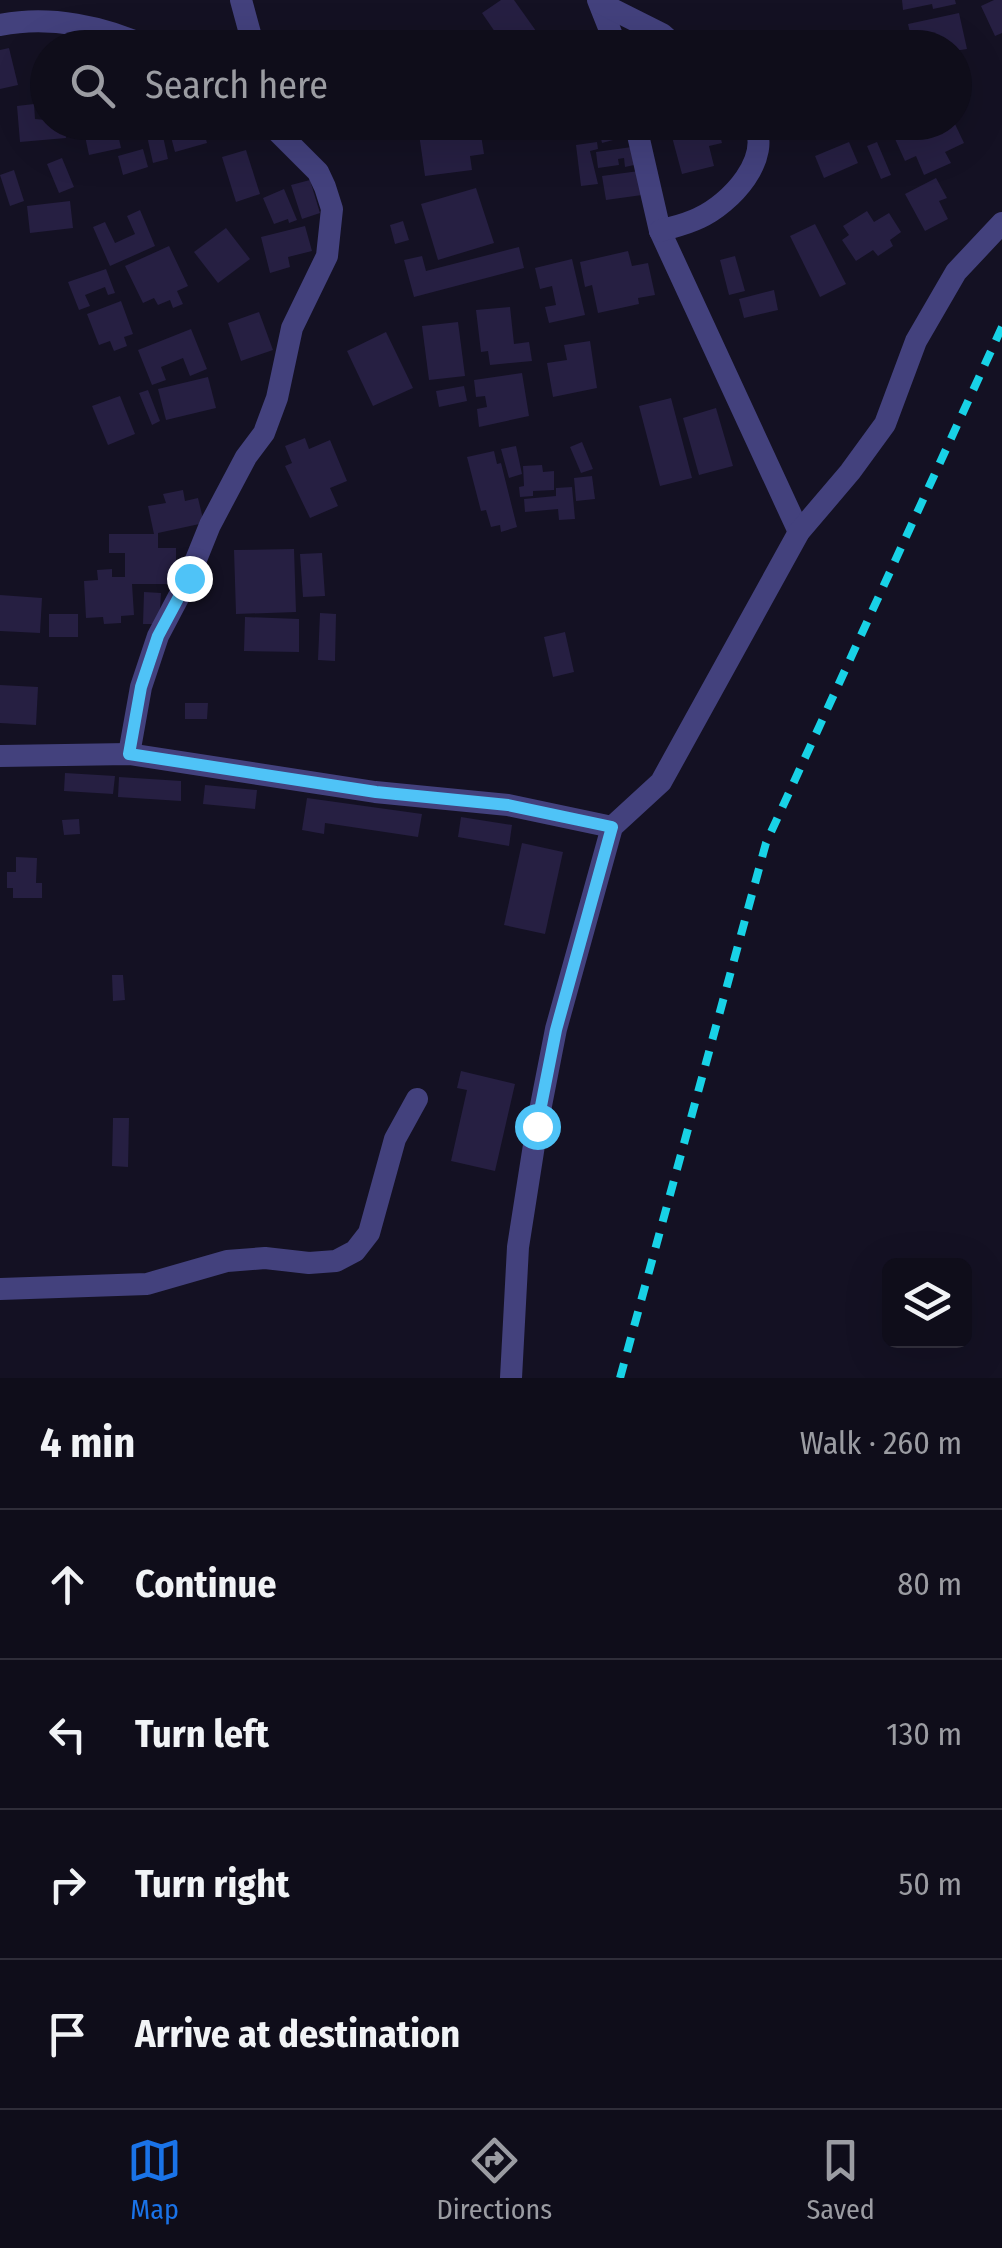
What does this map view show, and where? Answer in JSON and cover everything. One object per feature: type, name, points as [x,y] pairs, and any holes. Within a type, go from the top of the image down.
[{"type":"street","points":[[241,0],[249,30]]},
{"type":"street","points":[[598,1],[610,30]]},
{"type":"street","points":[[598,1],[654,30]]},
{"type":"street","points":[[0,26],[28,20],[63,22],[96,30]]},
{"type":"street","points":[[129,754],[141,687],[158,636],[189,578],[219,508],[264,433],[278,398],[292,328],[328,256],[332,209],[325,187],[318,172],[286,140]]},
{"type":"street","points":[[639,140],[660,231],[799,532]]},
{"type":"street","points":[[660,231],[702,217],[735,190],[755,166],[759,140]]},
{"type":"street","points":[[511,1378],[518,1247],[537,1126],[556,1030],[612,827],[661,782],[799,532],[885,424],[916,341],[956,272],[1002,222]]},
{"type":"street","points":[[0,756],[129,754],[376,792],[508,805],[612,827]]},
{"type":"street","points":[[0,1289],[147,1284],[227,1261],[336,1261],[354,1250],[369,1233],[396,1139],[417,1099]]},
{"type":"building","points":[[501,0],[514,0],[535,30],[494,30],[482,13]]},
{"type":"building","points":[[902,0],[955,0],[956,4],[903,10]]},
{"type":"building","points":[[1002,0],[1002,33],[995,36],[981,6]]},
{"type":"building","points":[[959,13],[963,30],[909,30],[908,24]]},
{"type":"building","points":[[9,48],[18,85],[0,89],[0,50]]},
{"type":"building","points":[[30,104],[30,140],[43,140],[20,142],[17,106]]},
{"type":"building","points":[[86,140],[119,140],[121,148],[89,155]]},
{"type":"building","points":[[148,140],[164,140],[168,159],[153,163]]},
{"type":"building","points":[[172,140],[206,140],[207,143],[175,152]]},
{"type":"building","points":[[420,140],[482,140],[484,154],[470,156],[472,170],[425,176]]},
{"type":"building","points":[[673,140],[721,140],[722,143],[709,146],[714,166],[682,174]]},
{"type":"building","points":[[896,140],[964,143],[945,152],[951,163],[924,175],[916,156],[905,161]]},
{"type":"building","points":[[597,142],[598,149],[590,151],[598,184],[581,186],[576,145]]},
{"type":"building","points":[[849,142],[858,163],[824,178],[815,156]]},
{"type":"building","points":[[877,142],[891,175],[881,179],[867,146]]},
{"type":"building","points":[[632,147],[634,165],[625,167],[624,158],[618,159],[619,165],[598,168],[596,152]]},
{"type":"building","points":[[143,149],[148,167],[123,175],[118,156]]},
{"type":"building","points":[[246,150],[260,194],[236,202],[222,157]]},
{"type":"building","points":[[62,158],[74,187],[59,193],[47,164]]},
{"type":"building","points":[[14,170],[24,201],[10,206],[0,175]]},
{"type":"building","points":[[639,171],[642,195],[606,200],[602,176]]},
{"type":"building","points":[[936,178],[947,198],[939,201],[948,219],[925,231],[905,194]]},
{"type":"building","points":[[310,180],[320,213],[302,219],[291,185]]},
{"type":"building","points":[[476,188],[494,243],[438,260],[421,204]]},
{"type":"building","points":[[284,189],[297,220],[274,224],[263,198]]},
{"type":"building","points":[[70,201],[73,228],[30,233],[27,206]]},
{"type":"building","points":[[140,210],[155,246],[110,266],[93,227],[105,222],[115,243],[135,234],[127,216]]},
{"type":"building","points":[[867,211],[874,222],[889,213],[901,232],[890,240],[893,246],[878,256],[873,250],[856,261],[842,240],[849,235],[843,226]]},
{"type":"building","points":[[403,221],[409,240],[395,244],[390,225]]},
{"type":"building","points":[[815,224],[846,284],[820,297],[790,236]]},
{"type":"building","points":[[305,226],[312,251],[288,257],[290,267],[270,273],[261,237]]},
{"type":"building","points":[[226,228],[250,259],[218,283],[194,252]]},
{"type":"building","points":[[169,246],[188,286],[177,291],[183,304],[173,308],[170,300],[158,305],[154,298],[143,303],[125,266]]},
{"type":"building","points":[[519,247],[524,268],[414,297],[404,260],[422,256],[426,271]]},
{"type":"building","points":[[628,251],[632,266],[648,263],[655,295],[638,298],[639,304],[598,313],[592,285],[585,287],[580,262]]},
{"type":"building","points":[[735,256],[745,291],[729,295],[720,260]]},
{"type":"building","points":[[572,259],[585,315],[549,323],[545,307],[556,305],[552,286],[540,289],[535,268]]},
{"type":"building","points":[[106,269],[115,293],[108,295],[105,287],[85,295],[90,306],[79,310],[68,282]]},
{"type":"building","points":[[774,290],[778,310],[744,318],[739,299]]},
{"type":"building","points":[[121,301],[133,334],[124,337],[127,346],[114,351],[110,341],[99,345],[87,314]]},
{"type":"building","points":[[510,307],[514,344],[529,342],[532,361],[490,365],[488,351],[481,352],[476,310]]},
{"type":"building","points":[[259,312],[273,350],[241,361],[228,323]]},
{"type":"building","points":[[458,322],[465,376],[429,380],[422,326]]},
{"type":"building","points":[[191,329],[207,369],[190,376],[183,358],[161,367],[166,380],[152,385],[138,350]]},
{"type":"building","points":[[386,332],[413,388],[373,406],[347,351]]},
{"type":"building","points":[[590,341],[597,388],[553,397],[547,363],[567,360],[564,345]]},
{"type":"building","points":[[522,373],[529,416],[479,427],[477,409],[487,407],[485,396],[476,397],[474,380]]},
{"type":"building","points":[[208,377],[216,408],[166,420],[158,389]]},
{"type":"building","points":[[464,386],[467,401],[439,407],[436,391]]},
{"type":"building","points":[[148,390],[160,421],[152,425],[139,393]]},
{"type":"building","points":[[120,396],[135,434],[108,445],[92,406]]},
{"type":"building","points":[[671,398],[692,478],[660,486],[639,406]]},
{"type":"building","points":[[716,408],[733,466],[699,475],[683,418]]},
{"type":"building","points":[[305,438],[309,449],[330,440],[347,481],[330,488],[338,506],[310,518],[285,466],[292,463],[285,446]]},
{"type":"building","points":[[582,442],[593,469],[581,473],[570,447]]},
{"type":"building","points":[[516,446],[522,474],[509,478],[501,449]]},
{"type":"building","points":[[494,451],[497,464],[501,463],[517,527],[501,532],[500,525],[491,527],[486,510],[481,511],[467,457]]},
{"type":"building","points":[[542,465],[543,472],[554,471],[554,490],[533,491],[533,496],[520,497],[523,466]]},
{"type":"building","points":[[592,476],[595,499],[576,501],[574,478]]},
{"type":"building","points":[[572,487],[575,519],[559,520],[558,509],[525,512],[524,499],[556,496],[556,488]]},
{"type":"building","points":[[183,490],[185,501],[198,498],[204,523],[158,533],[158,548],[176,548],[176,584],[132,584],[134,615],[121,616],[121,623],[104,624],[103,617],[86,618],[84,581],[98,580],[97,570],[112,569],[112,577],[125,577],[125,553],[109,553],[109,534],[154,534],[148,506],[166,503],[163,494]]},
{"type":"building","points":[[294,549],[296,612],[236,614],[234,550]]},
{"type":"building","points":[[322,553],[325,596],[303,597],[300,554]]},
{"type":"building","points":[[144,592],[161,593],[159,624],[143,624]]},
{"type":"building","points":[[0,595],[42,598],[40,633],[0,631]]},
{"type":"building","points":[[320,613],[336,614],[335,661],[318,660]]},
{"type":"building","points":[[49,614],[78,614],[78,637],[49,637]]},
{"type":"building","points":[[245,617],[299,619],[299,652],[244,651]]},
{"type":"building","points":[[565,632],[574,672],[553,677],[544,637]]},
{"type":"building","points":[[0,685],[38,687],[36,725],[0,723]]},
{"type":"building","points":[[185,703],[208,703],[207,719],[185,719]]},
{"type":"building","points":[[65,773],[115,776],[113,794],[64,791]]},
{"type":"building","points":[[119,777],[181,781],[181,801],[118,797]]},
{"type":"building","points":[[205,785],[257,790],[255,809],[203,804]]},
{"type":"building","points":[[307,798],[422,814],[418,837],[325,823],[324,834],[302,830]]},
{"type":"building","points":[[461,817],[512,825],[509,846],[458,837]]},
{"type":"building","points":[[79,819],[80,834],[64,835],[62,820]]},
{"type":"building","points":[[522,843],[563,852],[545,934],[504,925]]},
{"type":"building","points":[[16,857],[37,858],[36,883],[42,883],[42,898],[13,898],[13,888],[7,888],[7,872],[16,872]]},
{"type":"building","points":[[112,975],[123,975],[125,1000],[113,1001]]},
{"type":"building","points":[[461,1071],[515,1084],[495,1171],[451,1161],[467,1090],[457,1088]]},
{"type":"building","points":[[113,1118],[129,1118],[128,1167],[112,1166]]},
{"type":"railway","points":[[620,1378],[766,843],[1002,327]]},
{"type":"route","points":[[189,578],[158,636],[141,687],[129,754],[376,792],[508,805],[612,827],[556,1030],[537,1126]]}]
